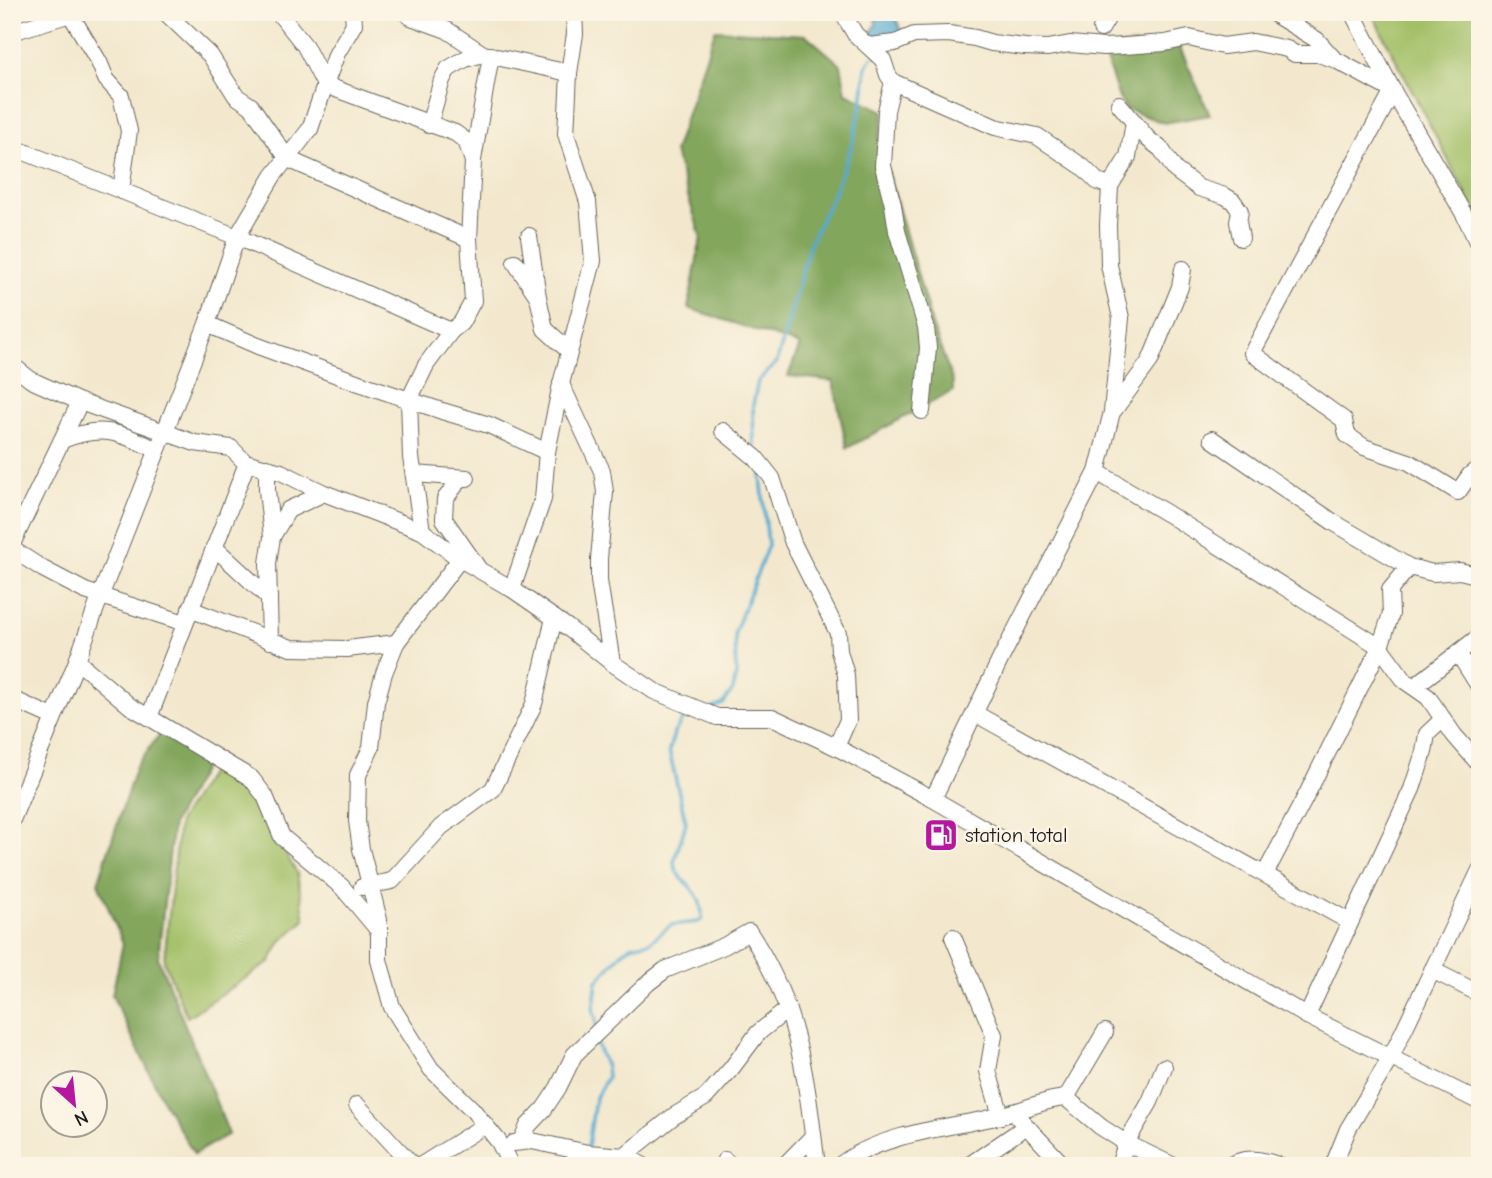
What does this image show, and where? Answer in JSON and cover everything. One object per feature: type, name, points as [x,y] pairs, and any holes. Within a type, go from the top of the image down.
[{"type":"street","points":[[165,12],[210,55],[236,96],[251,106],[288,159],[469,239]]},
{"type":"street","points":[[278,12],[305,46],[325,85],[456,133],[466,141],[473,161]]},
{"type":"street","points":[[12,820],[77,662],[207,324],[237,237],[266,186],[313,124],[337,53],[354,24],[353,12]]},
{"type":"street","points":[[405,12],[411,17],[447,30],[487,54],[569,73]]},
{"type":"street","points":[[512,589],[543,499],[547,452],[561,384],[593,261],[588,202],[566,134],[569,73],[575,34],[574,12]]},
{"type":"street","points":[[842,12],[855,34],[883,60],[893,82],[995,127],[1037,136],[1083,167],[1098,183],[1110,186]]},
{"type":"street","points":[[1101,29],[1111,12]]},
{"type":"street","points":[[1271,12],[1317,40],[1335,59]]},
{"type":"street","points":[[1352,12],[1480,248]]},
{"type":"street","points":[[12,32],[72,13],[106,79],[121,96],[129,131],[121,191]]},
{"type":"street","points":[[868,46],[895,43],[914,35],[949,34],[1036,48],[1070,44],[1125,46],[1189,38],[1223,46],[1253,42],[1287,49],[1295,54],[1318,54],[1335,59],[1393,91]]},
{"type":"street","points":[[429,125],[442,80],[448,69],[466,59],[487,54]]},
{"type":"street","points":[[422,531],[409,443],[409,400],[426,365],[451,331],[461,323],[473,301],[469,239],[473,161],[487,54]]},
{"type":"street","points":[[893,82],[886,111],[883,166],[897,231],[926,327],[928,348],[922,411]]},
{"type":"street","points":[[1393,91],[1252,353],[1344,420],[1347,435],[1364,447],[1409,462],[1458,492],[1470,475],[1480,467]]},
{"type":"street","points":[[1119,104],[1148,139],[1161,149],[1175,170],[1199,188],[1233,201],[1240,211],[1238,222],[1241,238]]},
{"type":"street","points":[[933,799],[1001,658],[1097,472],[1112,412],[1121,318],[1109,265],[1110,186],[1128,157],[1134,122]]},
{"type":"street","points":[[12,147],[237,237],[451,331]]},
{"type":"street","points":[[529,236],[545,329],[569,351]]},
{"type":"street","points":[[515,262],[538,297]]},
{"type":"street","points":[[1112,412],[1150,361],[1181,287],[1183,269]]},
{"type":"street","points":[[207,324],[257,346],[409,400],[489,425],[547,452]]},
{"type":"street","points":[[12,365],[31,380],[80,402],[157,450]]},
{"type":"street","points":[[561,384],[602,471],[605,492],[599,581],[612,663]]},
{"type":"street","points":[[80,402],[17,523],[12,546],[43,569],[100,597],[187,616],[292,648],[347,649],[396,643]]},
{"type":"street","points":[[62,440],[84,432],[111,431],[122,426],[164,432],[195,443],[231,448],[247,463],[274,469],[324,493],[422,531],[460,559],[512,589],[554,618],[653,691],[717,717],[772,717],[836,747],[933,799],[1307,1016],[1480,1102]]},
{"type":"street","points":[[723,431],[757,458],[772,478],[793,543],[838,634],[840,659],[846,675],[848,720],[836,747]]},
{"type":"street","points":[[1212,439],[1333,522],[1409,567],[1433,573],[1460,571],[1480,576]]},
{"type":"street","points":[[150,715],[247,463]]},
{"type":"street","points":[[272,537],[267,490],[274,469]]},
{"type":"street","points":[[1097,472],[1380,647],[1405,681],[1428,697],[1480,765]]},
{"type":"street","points":[[414,474],[465,478],[445,499],[444,519]]},
{"type":"street","points":[[416,492],[444,519],[481,571]]},
{"type":"street","points":[[270,641],[269,549],[272,537],[288,510],[324,493]]},
{"type":"street","points":[[215,547],[269,598]]},
{"type":"street","points":[[460,559],[396,643],[380,685],[371,748],[358,775],[357,821],[379,919],[379,960],[392,1007],[431,1069],[485,1125],[511,1166]]},
{"type":"street","points":[[1265,874],[1380,647],[1391,614],[1390,590],[1409,567]]},
{"type":"street","points":[[343,888],[370,887],[392,881],[441,827],[493,789],[534,704],[554,618]]},
{"type":"street","points":[[1415,687],[1480,636]]},
{"type":"street","points":[[1458,653],[1480,688]]},
{"type":"street","points":[[77,662],[130,706],[150,715],[251,778],[265,796],[282,837],[343,888],[379,931]]},
{"type":"street","points":[[12,699],[53,717]]},
{"type":"street","points":[[976,714],[1350,922]]},
{"type":"street","points":[[1307,1016],[1412,789],[1427,734],[1443,719]]},
{"type":"street","points":[[1333,1166],[1348,1129],[1391,1057],[1478,878]]},
{"type":"street","points":[[521,1140],[528,1126],[558,1088],[579,1049],[648,983],[665,970],[749,932],[772,970],[788,1009],[806,1079],[817,1166]]},
{"type":"street","points":[[953,937],[994,1035],[988,1071],[1007,1114],[1025,1126],[1064,1166]]},
{"type":"street","points":[[1432,970],[1480,994]]},
{"type":"street","points":[[624,1156],[674,1116],[714,1090],[758,1033],[788,1009]]},
{"type":"street","points":[[1066,1098],[1105,1032]]},
{"type":"street","points":[[1119,1166],[1126,1143],[1150,1102],[1164,1067]]},
{"type":"street","points":[[839,1166],[855,1156],[911,1134],[1007,1114],[1066,1098],[1101,1127],[1126,1143],[1174,1166]]},
{"type":"street","points":[[357,1105],[413,1166]]},
{"type":"street","points":[[420,1166],[485,1125]]},
{"type":"street","points":[[968,1166],[1025,1126]]},
{"type":"street","points":[[784,1166],[813,1136]]},
{"type":"street","points":[[502,1148],[521,1140],[542,1142],[588,1153],[624,1156],[644,1166]]},
{"type":"street","points":[[1229,1166],[1249,1158],[1280,1166]]},
{"type":"green space","points":[[1371,12],[1480,12],[1480,221]]},
{"type":"green space","points":[[715,30],[806,35],[841,65],[846,93],[884,111],[879,141],[932,325],[953,382],[953,391],[847,448],[833,381],[788,376],[800,345],[688,308],[701,237],[674,152]]},
{"type":"green space","points":[[1177,41],[1210,115],[1164,123],[1126,109],[1119,98],[1104,47]]},
{"type":"green space","points":[[163,730],[210,756],[173,823],[158,958],[229,1134],[194,1154],[163,1101],[112,995],[123,943],[98,883],[136,766]]},
{"type":"green space","points":[[216,763],[254,800],[297,873],[305,920],[281,941],[270,962],[187,1017],[164,961],[179,821]]},
{"type":"water","points":[[871,12],[893,12],[902,32],[876,42],[870,34],[876,25]]},
{"type":"waterway","points":[[754,448],[753,405],[758,381],[777,362],[810,243],[850,151],[862,105],[866,68],[872,57]]},
{"type":"waterway","points":[[711,709],[723,704],[733,690],[736,675],[735,632],[768,545],[761,476]]},
{"type":"waterway","points":[[596,1027],[593,1012],[597,981],[622,953],[631,946],[650,942],[671,925],[698,922],[702,919],[698,898],[679,875],[674,862],[686,823],[669,751],[674,733],[682,720],[694,714]]},
{"type":"waterway","points":[[588,1147],[595,1099],[607,1077],[596,1042]]},
{"type":"place","name":"station total","points":[[941,835]]}]
